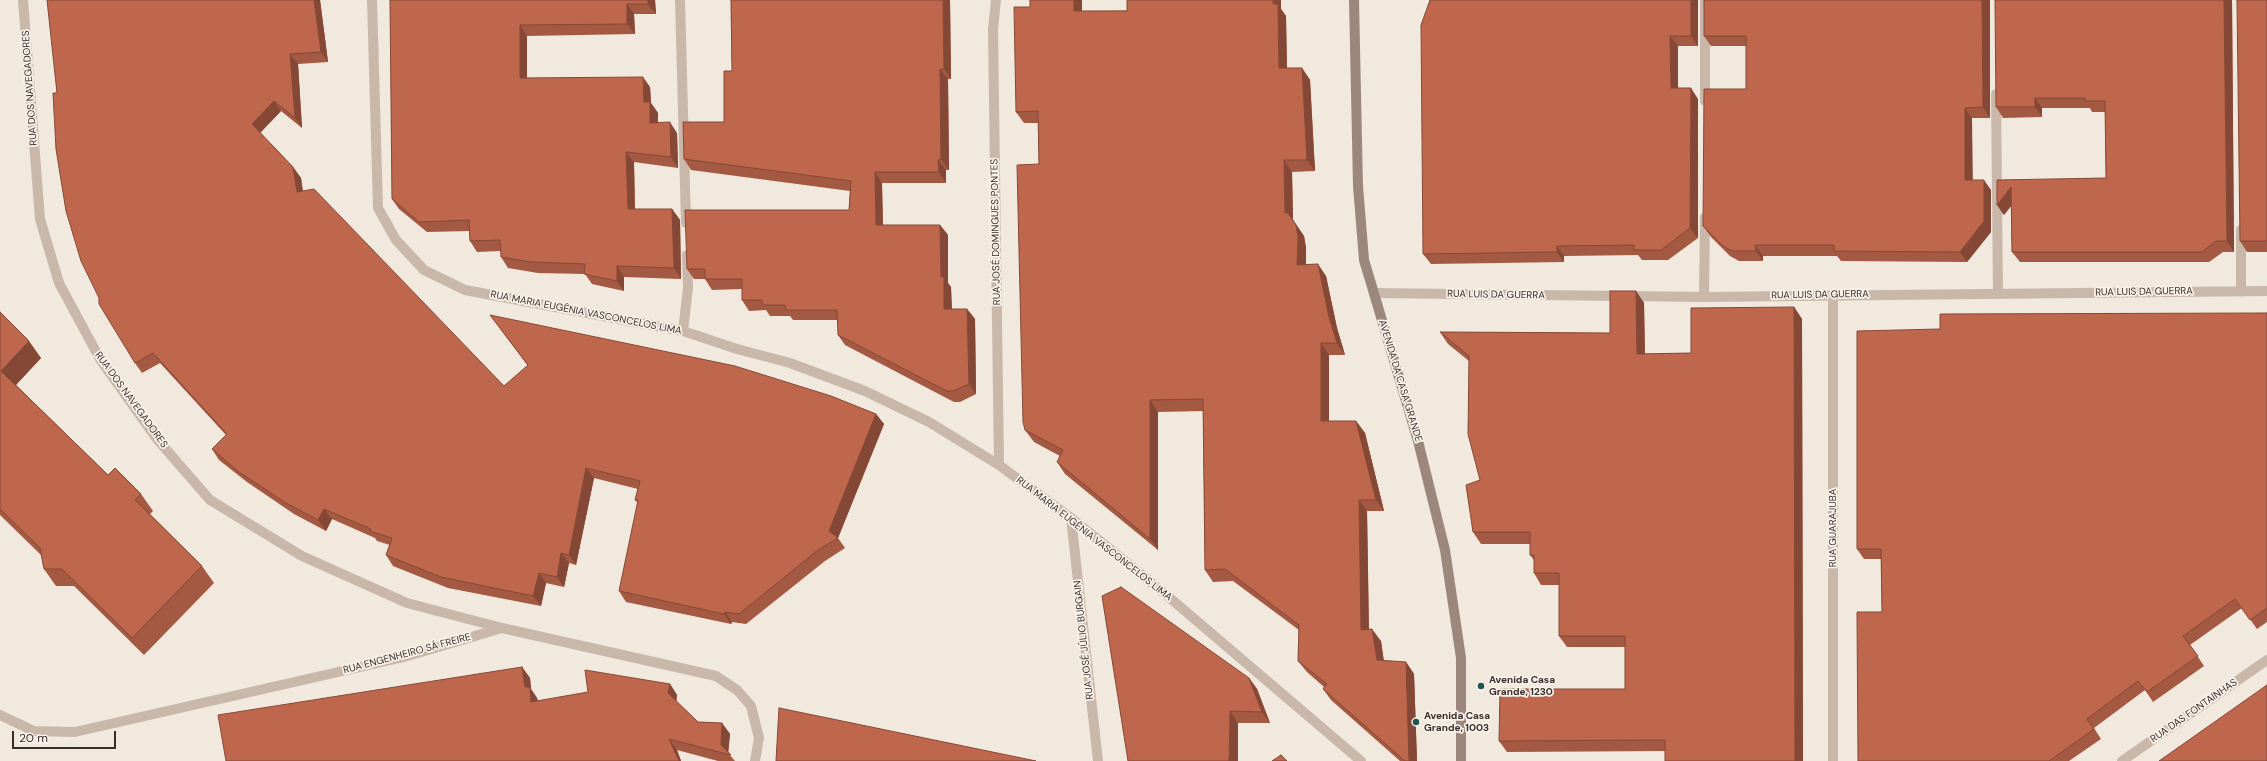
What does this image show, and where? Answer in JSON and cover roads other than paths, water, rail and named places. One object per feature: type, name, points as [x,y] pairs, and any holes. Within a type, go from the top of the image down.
[{"type":"main road","name":"AVENIDA DA CASA GRANDE","points":[[1354,0],[1358,186],[1364,260],[1418,441],[1446,550],[1461,658],[1461,761]]},
{"type":"street","name":"RUA DOS NAVEGADORES","points":[[23,0],[40,219],[59,283],[100,359],[157,440],[210,500],[302,556],[408,603],[502,628]]},
{"type":"street","name":"RUA MARIA EUGÊNIA VASCONCELOS LIMA","points":[[372,0],[378,208],[396,240],[424,270],[465,290],[683,331],[736,349],[790,363],[865,391],[929,422],[999,465],[1071,518],[1157,587],[1361,761]]},
{"type":"street","points":[[680,0],[688,288],[683,331]]},
{"type":"street","name":"RUA JOSÉ DOMINGUES PONTES","points":[[996,0],[993,29],[999,465]]},
{"type":"street","points":[[1705,0],[1705,111]]},
{"type":"street","points":[[1996,87],[1998,294]]},
{"type":"street","points":[[1704,297],[1705,207]]},
{"type":"street","points":[[2241,221],[2241,292]]},
{"type":"street","name":"RUA LUIS DA GUERRA","points":[[1374,293],[1704,297],[2267,291]]},
{"type":"street","name":"RUA GUARAJUBA","points":[[1833,295],[1833,761]]},
{"type":"street","name":"RUA JOSÉ JÚLIO BURGAIN","points":[[1071,518],[1098,761]]},
{"type":"street","name":"RUA ENGENHEIRO SÁ FREIRE","points":[[0,715],[34,731],[75,732],[404,657],[502,628],[716,676],[738,690],[751,706],[760,738],[755,761]]},
{"type":"street","name":"RUA DAS FONTAINHAS","points":[[2122,761],[2267,660]]},
{"type":"place","name":"Avenida Casa Grande, 1230","points":[[1481,686]]},
{"type":"place","name":"Avenida Casa Grande, 1003","points":[[1416,722]]}]
